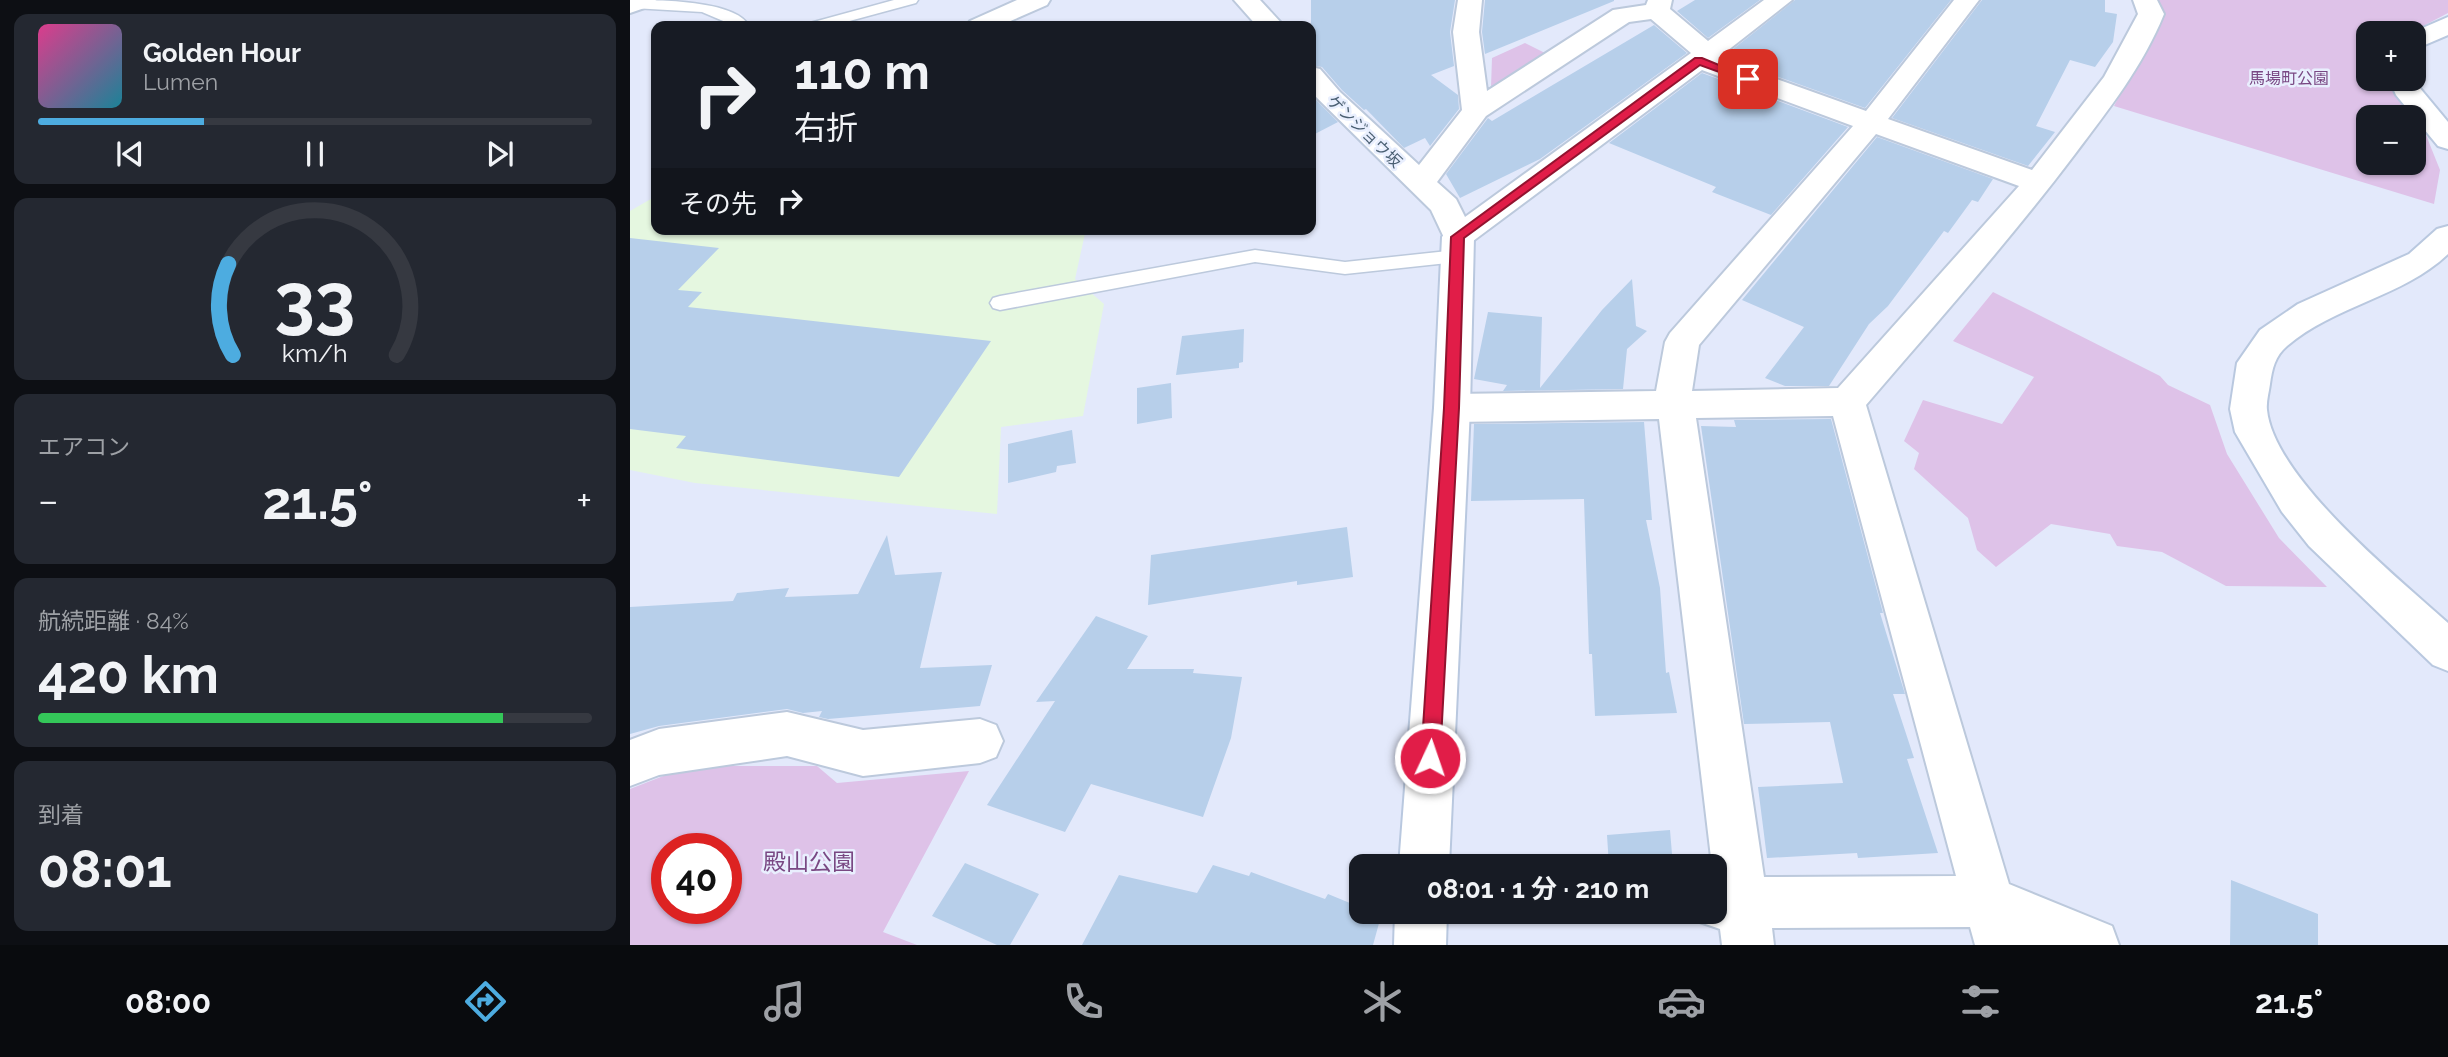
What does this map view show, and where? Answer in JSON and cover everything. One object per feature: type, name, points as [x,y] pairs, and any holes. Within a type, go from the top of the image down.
[{"type":"street","points":[[990,21],[1038,0]]},
{"type":"street","points":[[1247,0],[1266,21]]},
{"type":"street","points":[[1470,0],[1466,32],[1476,110]]},
{"type":"street","points":[[1425,854],[1452,408],[1457,246],[1780,0]]},
{"type":"street","points":[[1967,0],[1870,124],[1682,342],[1674,390],[1735,917],[1995,923],[2093,945]]},
{"type":"street","points":[[1452,408],[1847,402],[2039,183],[2121,74],[2141,39],[2151,14],[2145,0]]},
{"type":"street","points":[[1420,185],[1476,110],[1622,15],[1658,5],[1703,57],[1870,124],[2039,183]]},
{"type":"street","points":[[2426,36],[2448,25]]},
{"type":"street","name":"ゲンジョウ坂","points":[[1316,81],[1330,98],[1445,206],[1457,246]]},
{"type":"street","points":[[2408,91],[2448,140]]},
{"type":"street","points":[[2443,639],[2323,534],[2296,501],[2260,443],[2248,409],[2255,363],[2272,338],[2310,312],[2420,262],[2448,236]]},
{"type":"street","points":[[1847,402],[1995,923]]},
{"type":"street","points":[[630,763],[659,752],[787,734],[863,753],[980,741]]},
{"type":"street","points":[[1420,945],[1421,924]]},
{"type":"lane","points":[[833,21],[911,0]]},
{"type":"lane","points":[[636,3],[713,10],[738,21]]},
{"type":"lane","points":[[1000,303],[1255,257],[1345,268],[1457,246]]},
{"type":"shaded area","points":[[651,199],[651,235],[1085,235],[1075,279],[1104,304],[1083,416],[1001,427],[997,514],[695,483],[630,470],[630,211]]},
{"type":"green space","name":"馬場町公園","points":[[2158,0],[2448,0],[2448,13],[2426,25],[2426,21],[2356,21],[2356,91],[2394,91],[2404,105],[2356,105],[2356,175],[2426,175],[2426,135],[2440,170],[2434,204],[2114,106],[2161,14]]},
{"type":"green space","points":[[1525,43],[1547,54],[1499,89],[1491,87],[1492,58]]},
{"type":"green space","points":[[1993,292],[2160,376],[2168,385],[2210,405],[2227,454],[2279,538],[2327,587],[2226,586],[2162,552],[2117,546],[2110,534],[2051,524],[1996,567],[1977,550],[1968,518],[1914,469],[1919,453],[1904,441],[1923,400],[2002,424],[2034,377],[1953,341]]},
{"type":"green space","name":"殿山公園","points":[[689,766],[817,766],[837,783],[969,771],[883,932],[917,945],[630,945],[630,789]]},
{"type":"building","points":[[1311,0],[1455,0],[1450,32],[1454,66],[1431,75],[1458,95],[1459,109],[1430,146],[1425,138],[1404,148],[1366,109],[1342,90],[1322,67],[1316,66],[1316,21],[1311,21]]},
{"type":"building","points":[[1485,0],[1614,1],[1485,54],[1482,32]]},
{"type":"building","points":[[1695,0],[1760,0],[1708,38],[1677,11]]},
{"type":"building","points":[[1795,0],[1951,0],[1865,108],[1723,57]]},
{"type":"building","points":[[1982,0],[2105,0],[2105,12],[2117,14],[2113,42],[2095,67],[2070,60],[2036,126],[2055,132],[2028,166],[1892,118]]},
{"type":"building","points":[[1654,25],[1687,53],[1540,159],[1460,198],[1446,174],[1488,118],[1492,121]]},
{"type":"building","points":[[1702,73],[1848,127],[1771,215],[1712,192],[1716,187],[1609,143]]},
{"type":"building","points":[[1316,100],[1338,122],[1316,133]]},
{"type":"building","points":[[1877,137],[1993,179],[1978,202],[1972,200],[1948,233],[1944,231],[1888,306],[1869,324],[1829,386],[1785,386],[1765,378],[1804,327],[1742,300]]},
{"type":"building","points":[[630,238],[719,248],[678,290],[702,292],[688,307],[991,341],[899,477],[676,448],[686,436],[630,429]]},
{"type":"building","points":[[1632,279],[1636,326],[1647,331],[1627,349],[1623,389],[1503,391],[1507,385],[1474,379],[1488,312],[1542,317],[1540,388],[1602,310]]},
{"type":"building","points":[[1244,329],[1243,362],[1239,363],[1239,368],[1176,375],[1182,336]]},
{"type":"building","points":[[1171,383],[1172,418],[1137,424],[1137,388]]},
{"type":"building","points":[[1831,419],[1883,613],[1880,613],[1905,694],[1893,694],[1914,758],[1907,759],[1938,853],[1858,858],[1857,853],[1767,858],[1758,787],[1843,783],[1830,722],[1744,724],[1701,426],[1736,427],[1734,420]]},
{"type":"building","points":[[1644,422],[1652,520],[1646,520],[1660,588],[1666,673],[1669,672],[1677,713],[1595,716],[1592,654],[1589,654],[1584,499],[1471,501],[1474,424]]},
{"type":"building","points":[[1072,430],[1076,463],[1057,466],[1056,472],[1008,483],[1008,444]]},
{"type":"building","points":[[1347,527],[1353,577],[1297,585],[1297,581],[1148,605],[1151,555]]},
{"type":"building","points":[[887,535],[895,575],[942,572],[920,668],[992,665],[980,706],[828,719],[819,717],[822,711],[803,713],[787,709],[659,726],[630,734],[630,607],[733,601],[737,593],[789,588],[785,597],[858,594]]},
{"type":"building","points":[[1096,616],[1148,636],[1127,669],[1194,669],[1193,673],[1242,677],[1231,738],[1203,817],[1091,784],[1065,832],[987,805],[1055,701],[1036,702]]},
{"type":"building","points":[[1670,830],[1672,854],[1608,854],[1607,835]]},
{"type":"building","points":[[965,863],[1039,894],[1010,945],[997,945],[932,916]]},
{"type":"building","points":[[1213,865],[1249,876],[1251,872],[1325,899],[1328,894],[1349,903],[1349,924],[1379,924],[1373,945],[1082,945],[1119,875],[1197,893]]},
{"type":"building","points":[[2231,880],[2318,914],[2318,945],[2230,945]]},
{"type":"route","points":[[1430,758],[1452,408],[1458,237],[1698,61],[1748,79]]}]
